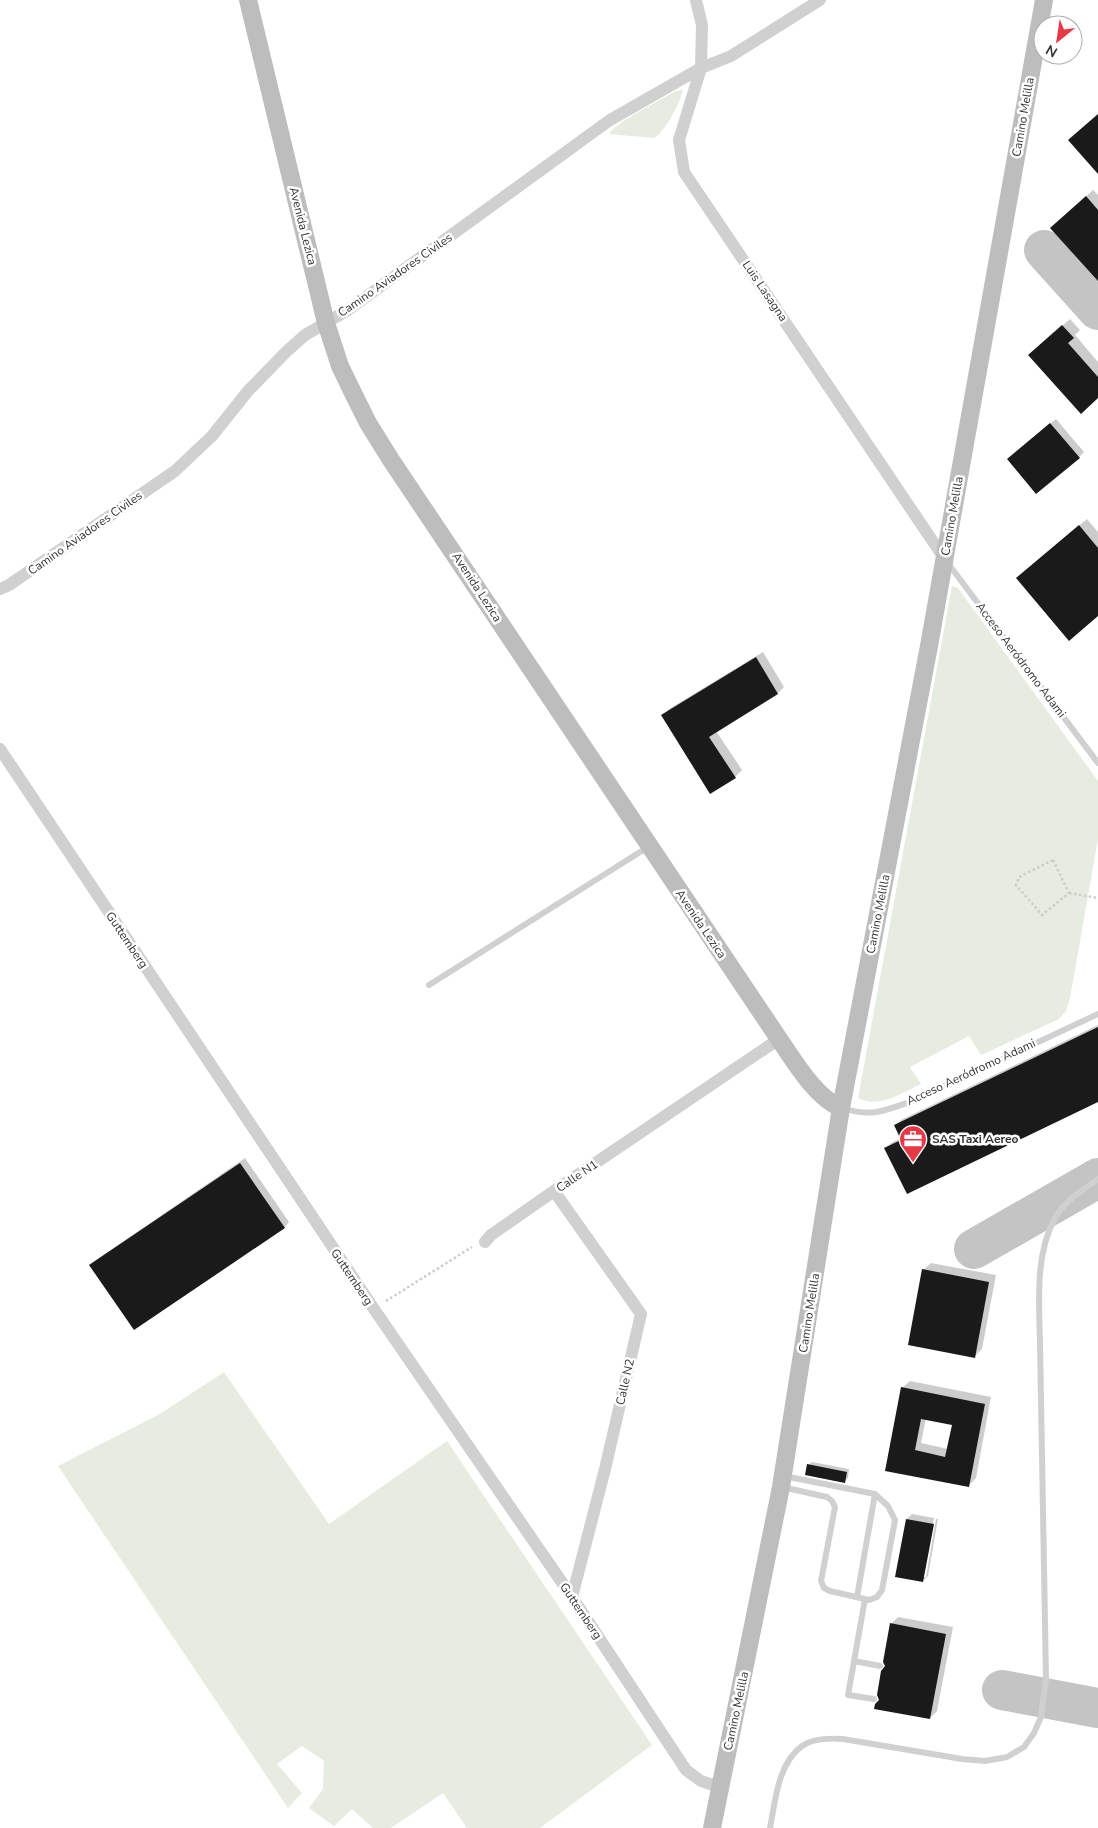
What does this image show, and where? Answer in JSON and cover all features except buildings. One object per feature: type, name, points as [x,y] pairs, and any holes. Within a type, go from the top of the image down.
[{"type":"street","name":"Avenida Lezica","points":[[248,0],[326,323],[340,366],[368,423],[778,1040],[803,1074],[834,1105],[841,1108]]},
{"type":"street","name":"Luis Lasagna","points":[[696,0],[702,26],[701,68],[679,140],[684,172],[944,558]]},
{"type":"street","name":"Camino Aviadores Civiles","points":[[0,589],[9,585],[175,471],[212,436],[225,418],[270,367],[305,335],[348,310],[610,120],[701,68],[732,56],[820,0]]},
{"type":"street","name":"Camino Melilla","points":[[712,1828],[782,1482],[841,1108],[929,646],[1044,0]]},
{"type":"street","name":"Guttemberg","points":[[0,749],[374,1310],[572,1597],[686,1770],[701,1782],[720,1787]]},
{"type":"street","name":"Calle N1","points":[[485,1242],[491,1235],[554,1190],[778,1040]]},
{"type":"street","name":"Calle N2","points":[[554,1190],[641,1314],[605,1469],[572,1597]]},
{"type":"lane","name":"Acceso Aeródromo Adami","points":[[944,558],[1098,763]]},
{"type":"lane","points":[[429,985],[649,846]]},
{"type":"lane","name":"Acceso Aeródromo Adami","points":[[841,1108],[864,1114],[886,1110],[915,1100],[1098,1014]]},
{"type":"lane","points":[[770,1828],[784,1771],[790,1759],[802,1746],[814,1741],[828,1738],[843,1739],[985,1761],[1007,1757],[1024,1747],[1034,1733],[1042,1717],[1046,1679],[1039,1292],[1043,1252],[1056,1216],[1071,1199],[1098,1179]]},
{"type":"lane","points":[[782,1482],[830,1485],[875,1494],[888,1506],[895,1520],[882,1590],[877,1597],[865,1599],[824,1588],[821,1581],[834,1507],[832,1501],[827,1497],[782,1482]]},
{"type":"lane","points":[[827,1497],[830,1485]]},
{"type":"lane","points":[[857,1597],[875,1494]]},
{"type":"lane","points":[[865,1599],[848,1695],[874,1699]]},
{"type":"lane","points":[[854,1661],[880,1666]]},
{"type":"path","points":[[1069,893],[1053,860],[1019,877],[1016,885],[1042,915],[1069,893],[1098,898]]},
{"type":"path","points":[[374,1310],[471,1247],[485,1242]]},
{"type":"shaded area","points":[[683,90],[672,117],[663,130],[654,138],[609,134],[613,129],[640,111],[676,91]]},
{"type":"shaded area","points":[[952,586],[958,588],[1098,781],[1098,839],[1070,998],[1066,1011],[1059,1019],[981,1055],[969,1036],[910,1067],[921,1084],[882,1101],[866,1101],[858,1098]]},
{"type":"shaded area","points":[[224,1372],[329,1524],[447,1441],[652,1745],[540,1828],[467,1828],[443,1793],[391,1828],[373,1828],[352,1809],[334,1826],[309,1808],[323,1789],[324,1761],[302,1746],[277,1764],[302,1793],[288,1808],[58,1466],[160,1414]]},
{"type":"taxiway","points":[[1044,250],[1098,310]]},
{"type":"taxiway","points":[[974,1249],[1098,1178]]},
{"type":"taxiway","points":[[1002,1690],[1098,1708]]},
{"type":"place","name":"SAS Taxi Aereo","points":[[913,1163]]}]
